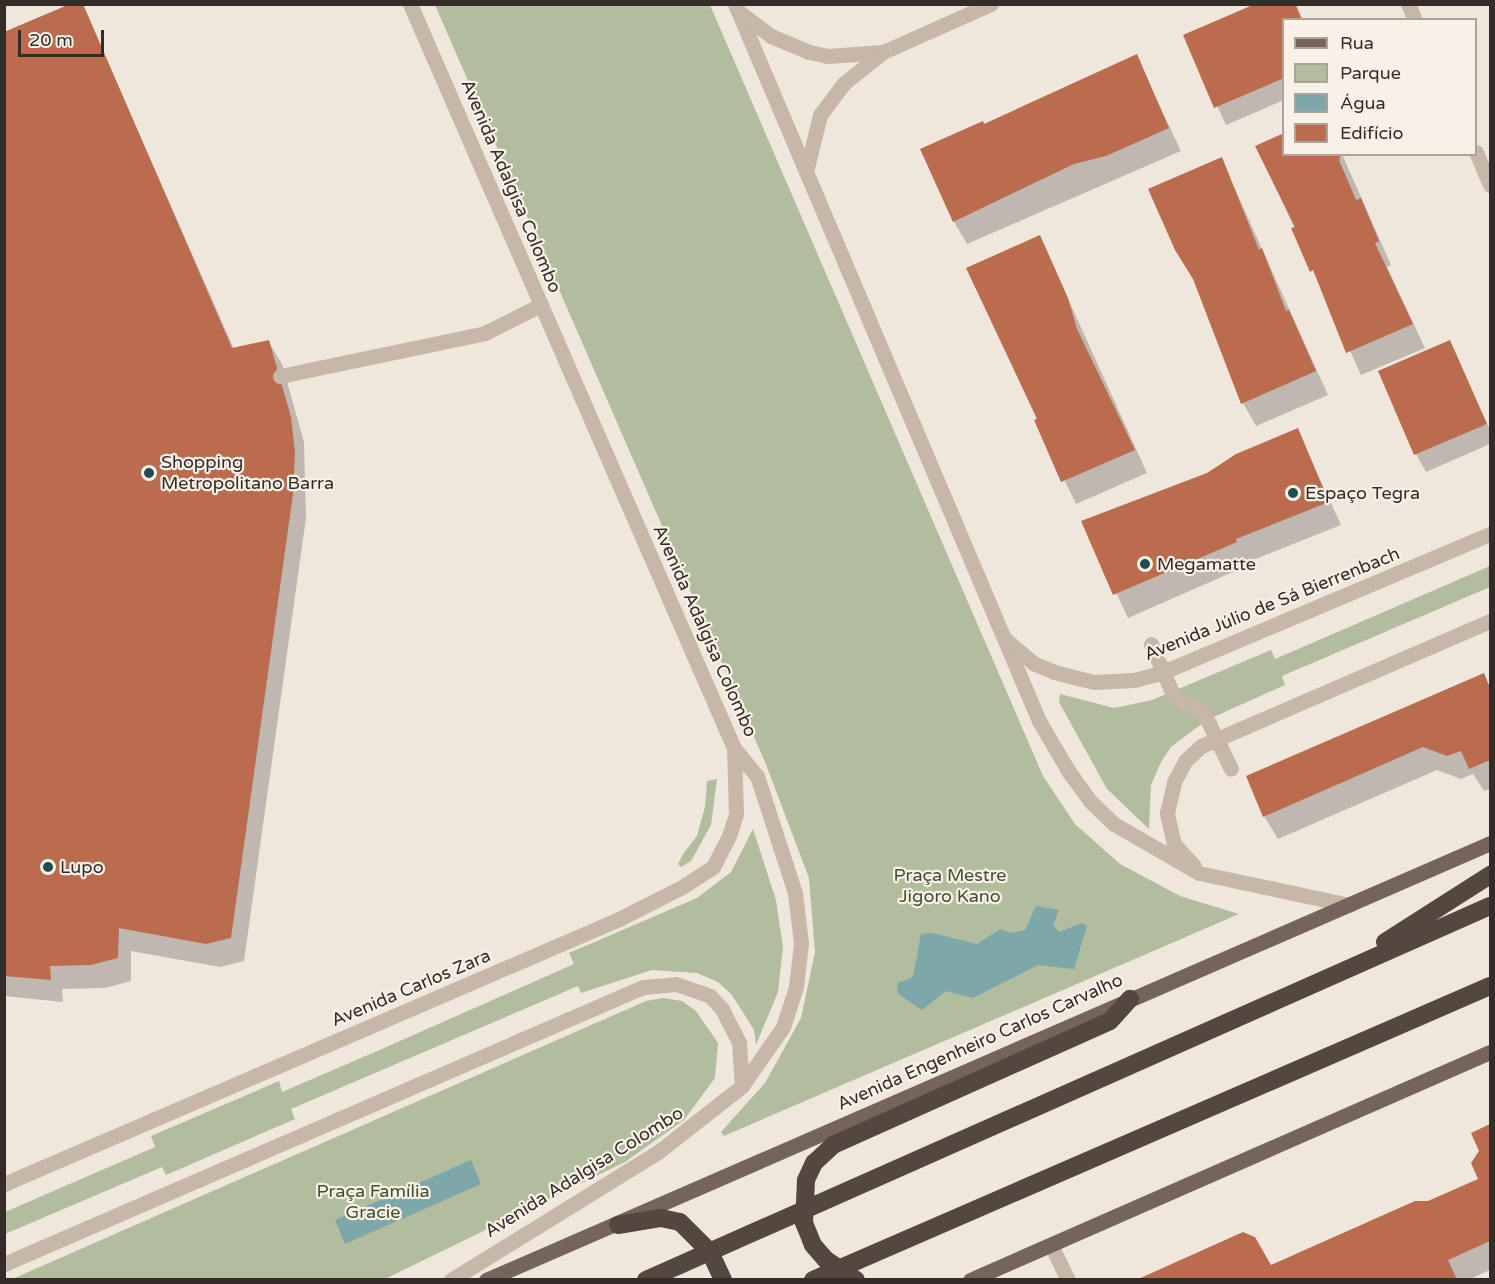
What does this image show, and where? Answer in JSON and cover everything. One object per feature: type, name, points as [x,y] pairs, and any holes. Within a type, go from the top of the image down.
[{"type":"highway","points":[[1332,974],[1491,876]]},
{"type":"highway","points":[[646,1280],[1332,974],[1491,906]]},
{"type":"highway","points":[[813,1280],[1491,986]]},
{"type":"highway","points":[[856,1280],[837,1269],[813,1245],[802,1212],[806,1180],[814,1162],[833,1145],[1110,1021],[1130,999]]},
{"type":"highway","points":[[618,1225],[672,1220],[687,1227],[710,1252],[723,1280]]},
{"type":"main road","name":"Avenida Engenheiro Carlos Carvalho","points":[[486,1280],[618,1225],[1491,843]]},
{"type":"main road","points":[[970,1280],[1491,1052]]},
{"type":"street","name":"Avenida Adalgisa Colombo","points":[[411,4],[734,748],[757,776],[779,834],[795,893],[801,943],[796,987],[783,1027],[742,1086],[658,1152],[451,1280]]},
{"type":"street","points":[[806,172],[820,115],[832,95],[883,52],[991,4]]},
{"type":"street","points":[[1408,4],[1414,18]]},
{"type":"street","points":[[737,8],[771,36],[809,52],[828,56],[883,52]]},
{"type":"street","points":[[737,8],[1039,721],[1091,802],[1138,841],[1199,873],[1350,905]]},
{"type":"street","points":[[1477,154],[1491,185]]},
{"type":"street","points":[[280,376],[485,333],[541,305]]},
{"type":"street","name":"Avenida Júlio de Sá Bierrenbach","points":[[1003,637],[1033,663],[1094,682],[1134,680],[1163,672],[1491,534]]},
{"type":"street","points":[[1199,873],[1174,844],[1167,813],[1174,782],[1185,761],[1200,746],[1491,621]]},
{"type":"street","points":[[1151,644],[1178,700],[1203,711],[1231,769]]},
{"type":"street","name":"Avenida Carlos Zara","points":[[4,1184],[619,919],[682,888],[712,867],[729,836],[736,814],[734,748]]},
{"type":"street","points":[[4,1263],[643,987],[676,984],[710,996],[722,1010],[739,1043],[742,1086]]},
{"type":"street","points":[[1051,1245],[1068,1280]]},
{"type":"green space","name":"Praça Mestre Jigoro Kano","points":[[435,5],[710,5],[1043,776],[1075,824],[1120,864],[1180,896],[1239,914],[724,1136],[721,1132],[765,1083],[801,1018],[815,952],[809,878],[765,762]]},
{"type":"green space","points":[[1490,566],[1490,587],[1282,676],[1285,685],[1209,719],[1171,747],[1161,762],[1151,785],[1149,829],[1107,789],[1059,702],[1060,694],[1114,708],[1152,700],[1271,650],[1275,659]]},
{"type":"green space","points":[[717,779],[711,825],[691,861],[681,867],[678,864],[683,854],[697,836],[705,807],[707,781]]},
{"type":"green space","points":[[753,829],[776,900],[783,947],[778,992],[756,1045],[754,1030],[732,995],[718,982],[697,973],[652,970],[581,993],[578,986],[291,1109],[295,1119],[166,1175],[162,1167],[5,1234],[5,1212],[155,1147],[151,1136],[279,1081],[282,1092],[375,1052],[574,964],[569,953],[697,898],[731,872]]},
{"type":"green space","name":"Praça Família Gracie","points":[[663,998],[682,1001],[696,1011],[718,1043],[715,1078],[684,1120],[625,1162],[385,1279],[10,1280],[646,1001]]},
{"type":"water","points":[[1036,906],[1059,910],[1053,925],[1059,932],[1082,923],[1087,926],[1074,969],[1038,965],[973,998],[946,991],[922,1010],[897,993],[898,983],[913,977],[921,934],[932,933],[977,944],[1000,929],[1011,933],[1025,930]]},
{"type":"water","points":[[471,1160],[481,1184],[345,1244],[335,1220]]},
{"type":"building","name":"Shopping Metropolitano Barra","points":[[70,4],[83,4],[232,348],[269,340],[291,417],[295,452],[293,494],[231,938],[206,944],[119,928],[118,958],[91,965],[50,966],[51,980],[4,976],[4,32]]},
{"type":"building","points":[[1255,4],[1295,4],[1301,18],[1282,18],[1282,79],[1214,108],[1183,35]]},
{"type":"building","points":[[1137,54],[1169,128],[1106,156],[1074,164],[953,222],[920,149],[983,121],[984,124]]},
{"type":"building","points":[[1282,134],[1282,156],[1340,156],[1339,160],[1356,200],[1361,198],[1379,241],[1375,243],[1413,324],[1346,353],[1313,270],[1310,272],[1291,228],[1295,227],[1255,146]]},
{"type":"building","points":[[1222,157],[1259,250],[1262,248],[1286,311],[1289,310],[1316,371],[1241,404],[1193,279],[1175,250],[1148,189]]},
{"type":"building","points":[[1040,235],[1068,298],[1077,329],[1135,450],[1061,482],[1034,420],[1037,419],[966,268]]},
{"type":"building","points":[[1450,340],[1487,424],[1414,455],[1378,371]]},
{"type":"building","points":[[1298,428],[1329,502],[1236,539],[1237,542],[1113,595],[1081,521],[1207,473],[1236,454]]},
{"type":"building","points":[[1484,673],[1490,688],[1490,760],[1469,769],[1461,751],[1447,756],[1423,747],[1263,817],[1246,776]]},
{"type":"building","points":[[1490,1124],[1490,1241],[1448,1260],[1457,1280],[1136,1280],[1243,1232],[1255,1237],[1271,1265],[1415,1201],[1428,1201],[1478,1179],[1471,1163],[1479,1151],[1471,1133]]},
{"type":"place","name":"Shopping Metropolitano Barra","points":[[149,473]]},
{"type":"place","name":"Espaço Tegra","points":[[1293,493]]},
{"type":"place","name":"Megamatte","points":[[1145,564]]},
{"type":"place","name":"Lupo","points":[[48,867]]}]
